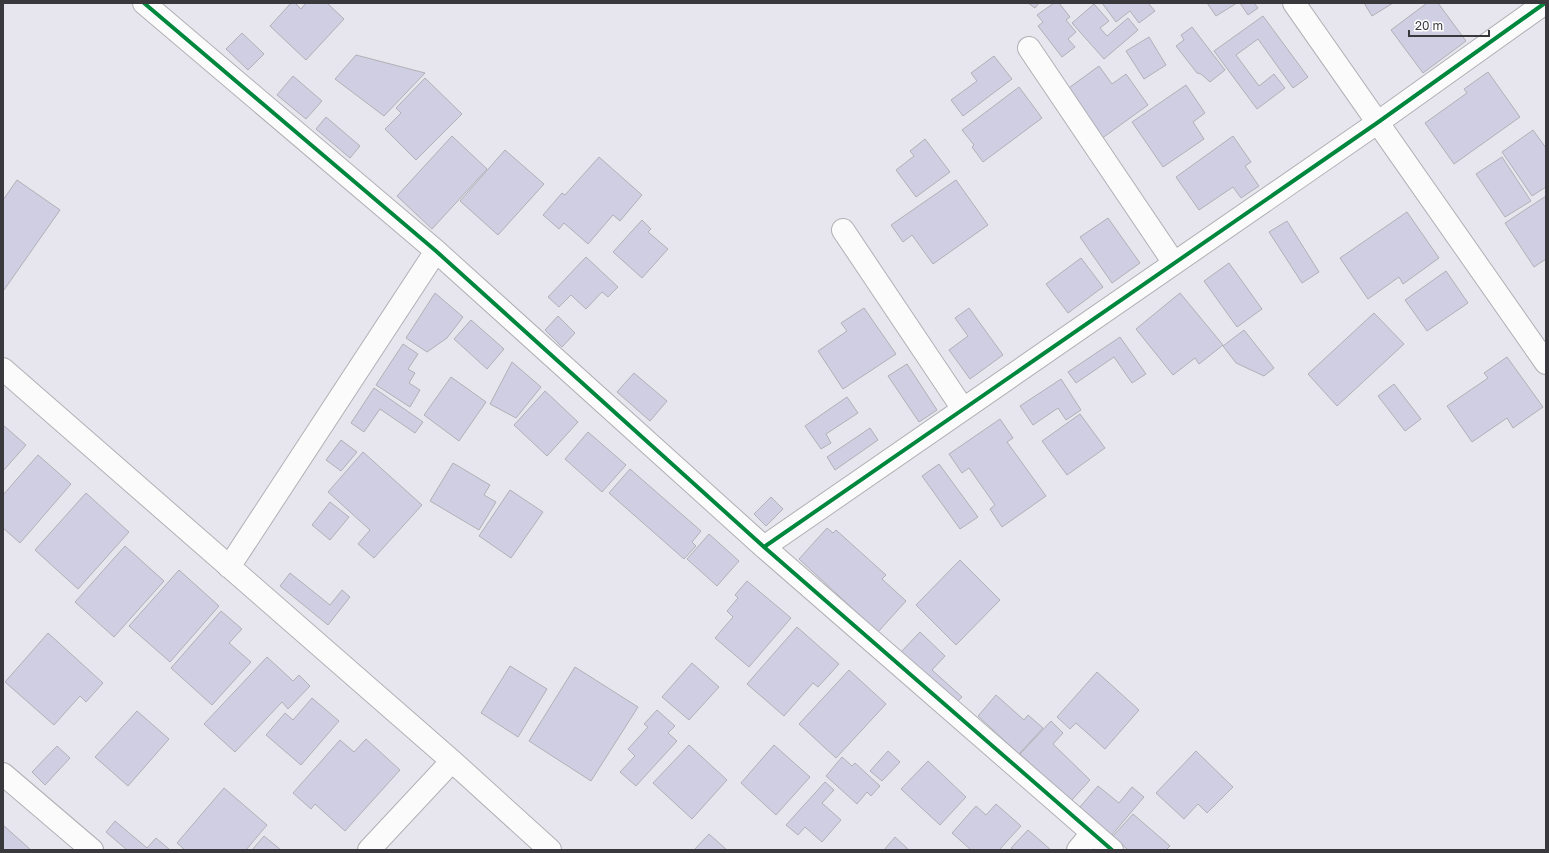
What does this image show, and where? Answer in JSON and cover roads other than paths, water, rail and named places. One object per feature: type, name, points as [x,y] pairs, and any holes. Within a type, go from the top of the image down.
[{"type":"street","points":[[144,3],[436,251],[764,547],[1112,850]]},
{"type":"street","points":[[1294,3],[1546,363]]},
{"type":"street","points":[[764,547],[1377,123],[1545,3]]},
{"type":"street","points":[[1029,48],[1174,263]]},
{"type":"street","points":[[842,230],[963,409]]},
{"type":"street","points":[[229,567],[436,251]]},
{"type":"street","points":[[3,369],[452,762],[550,850]]},
{"type":"street","points":[[369,850],[452,762]]},
{"type":"street","points":[[3,774],[92,850]]},
{"type":"street","points":[[1078,850],[1092,833]]}]
